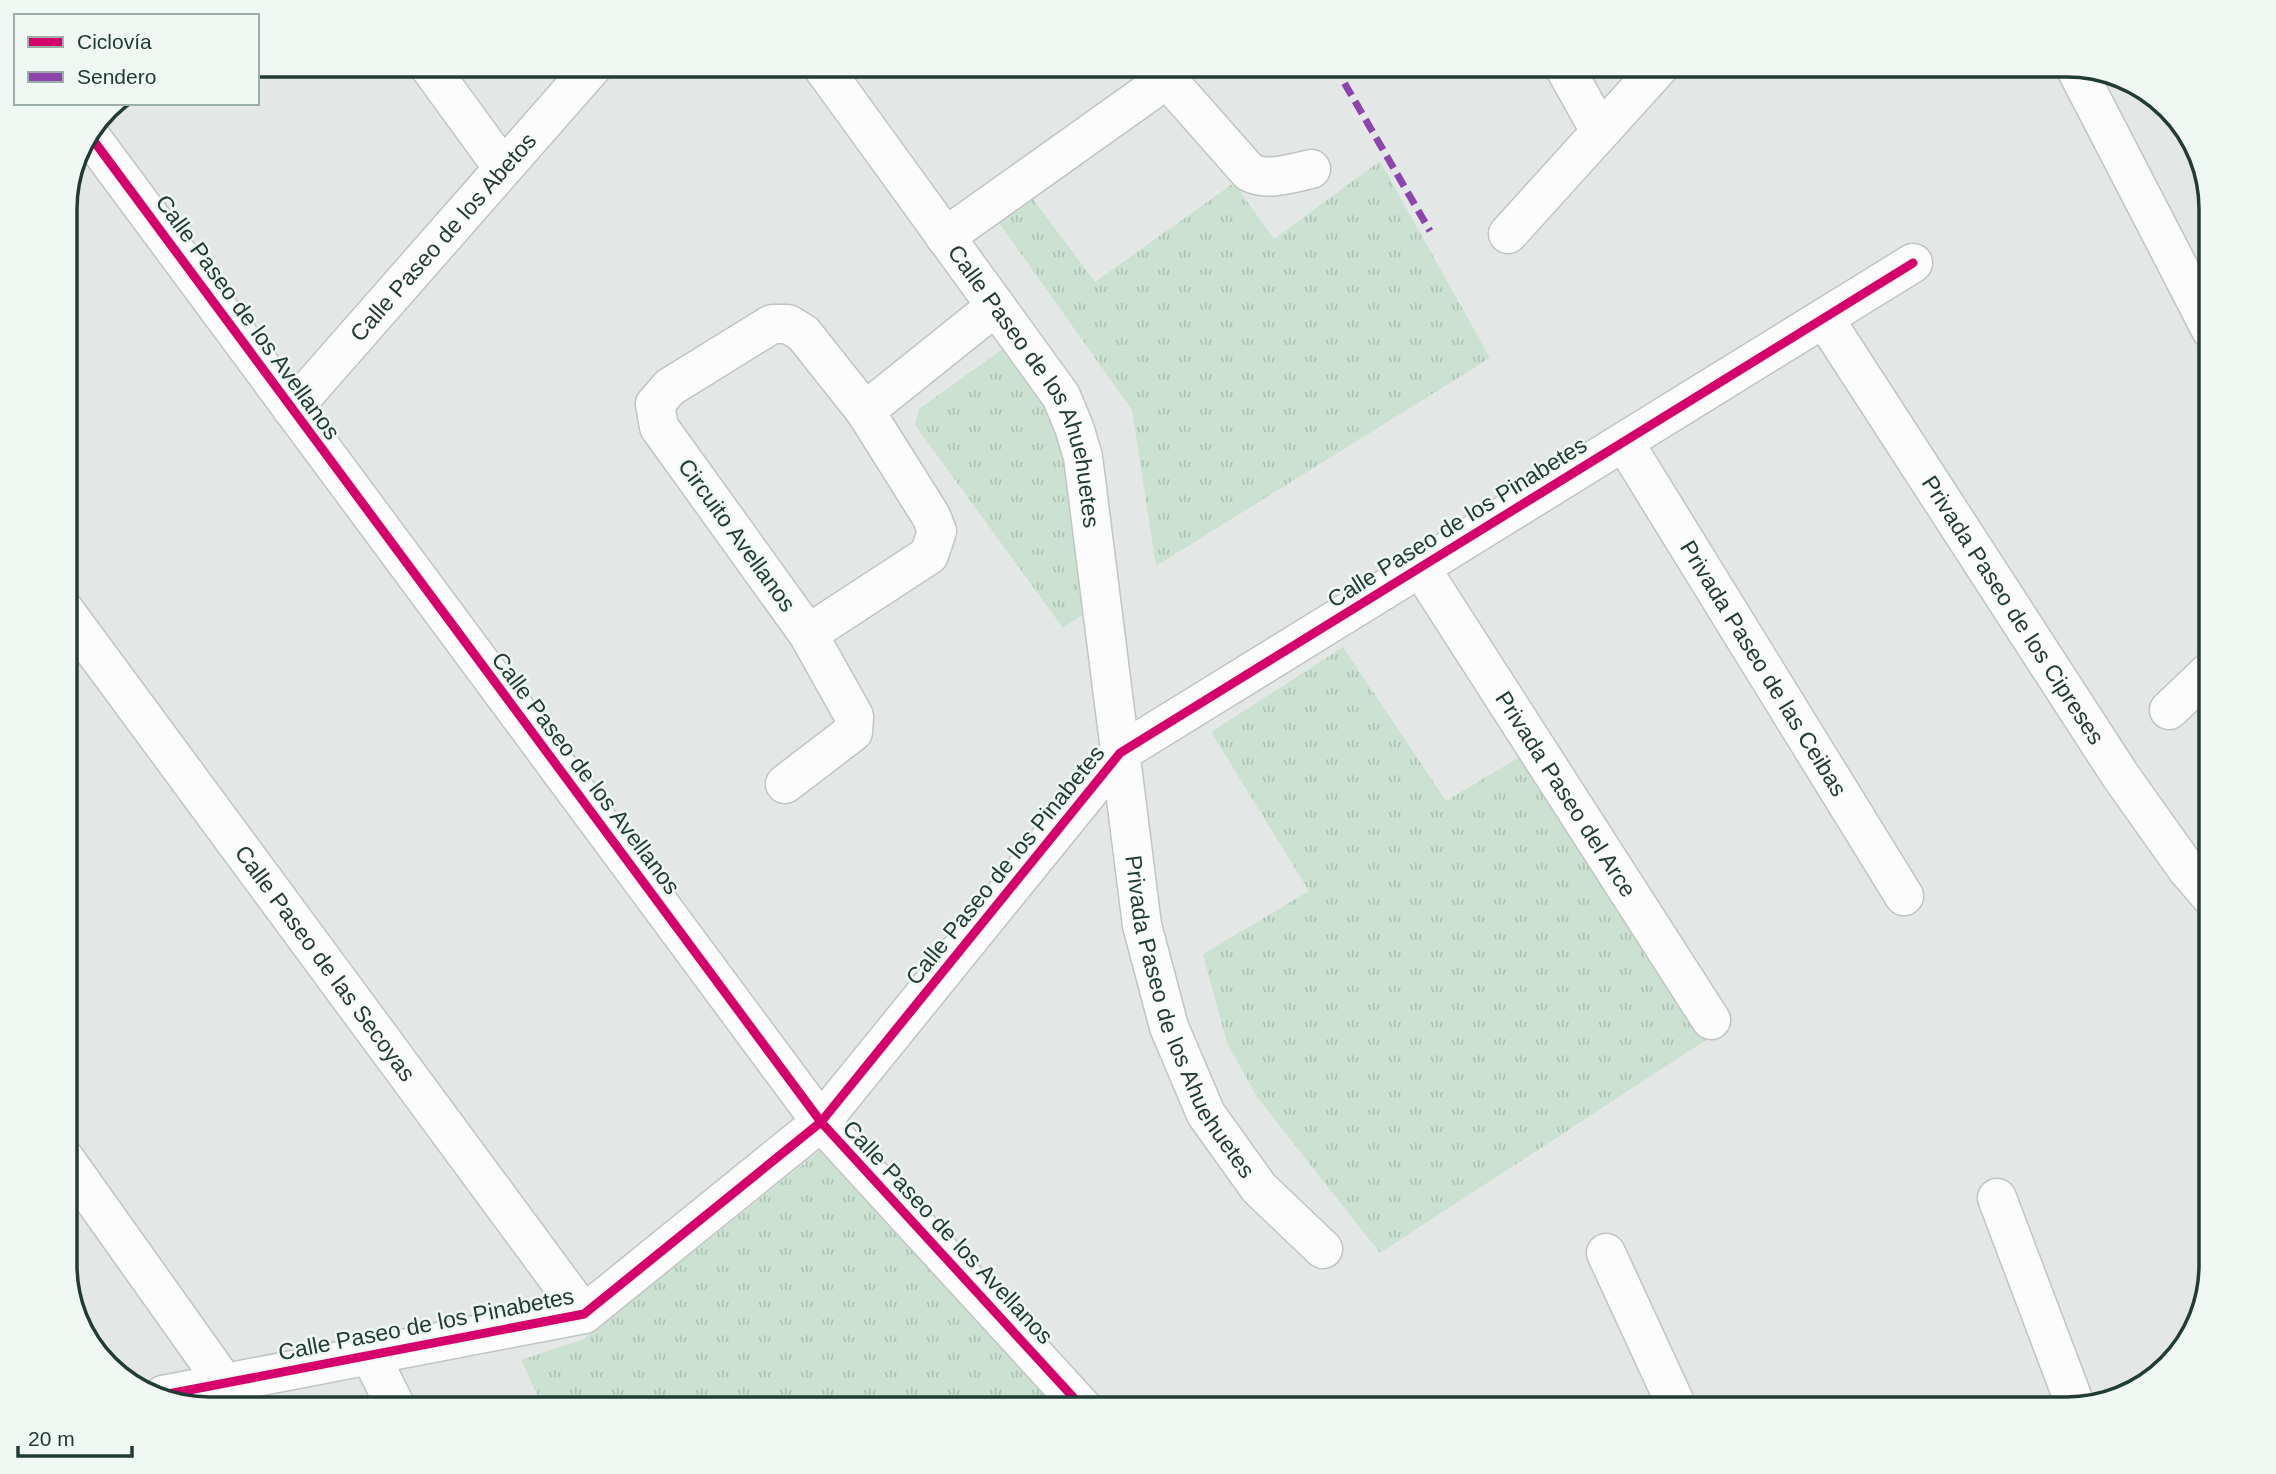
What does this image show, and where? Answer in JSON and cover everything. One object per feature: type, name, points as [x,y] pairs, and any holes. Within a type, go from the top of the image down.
[{"type":"street","points":[[437,77],[503,168]]},
{"type":"street","name":"Calle Paseo de los Abetos","points":[[292,409],[583,77]]},
{"type":"street","name":"Calle Paseo de los Ahuehuetes","points":[[830,77],[1061,396],[1074,426],[1083,457],[1120,753]]},
{"type":"street","points":[[945,237],[1155,77]]},
{"type":"street","points":[[1166,77],[1249,172],[1266,177],[1311,169]]},
{"type":"street","points":[[1570,77],[1600,131]]},
{"type":"street","points":[[1508,234],[1650,77]]},
{"type":"street","points":[[2081,78],[2199,307]]},
{"type":"street","name":"Calle Paseo de los Avellanos","points":[[95,143],[821,1122],[1072,1397]]},
{"type":"street","name":"Calle Paseo de los Pinabetes","points":[[175,1393],[584,1314],[821,1122],[1120,753],[1913,263]]},
{"type":"street","points":[[865,411],[996,306]]},
{"type":"street","name":"Privada Paseo de los Cipreses","points":[[1824,318],[2120,775],[2199,883]]},
{"type":"street","name":"Circuito Avellanos","points":[[780,322],[803,333],[865,411],[931,516],[937,531],[929,555],[808,634],[659,427],[655,404],[670,387],[772,324],[780,322]]},
{"type":"street","name":"Privada Paseo de las Ceibas","points":[[1624,442],[1904,895]]},
{"type":"street","name":"Privada Paseo del Arce","points":[[1420,568],[1711,1020]]},
{"type":"street","name":"Calle Paseo de las Secoyas","points":[[77,627],[584,1314]]},
{"type":"street","points":[[786,785],[853,732],[855,724],[854,716],[808,634]]},
{"type":"street","points":[[2169,710],[2199,681]]},
{"type":"street","name":"Privada Paseo de los Ahuehuetes","points":[[1120,753],[1142,925],[1169,1027],[1206,1114],[1259,1188],[1323,1250]]},
{"type":"street","points":[[77,1176],[225,1384]]},
{"type":"street","points":[[1997,1198],[2072,1397]]},
{"type":"street","points":[[1606,1252],[1672,1397]]},
{"type":"street","points":[[370,1355],[391,1397]]},
{"type":"green space","points":[[1380,161],[1490,358],[1156,566],[1132,410],[997,220],[1030,195],[1095,282],[1234,183],[1274,239]]},
{"type":"green space","points":[[1001,350],[1016,352],[1065,429],[1088,611],[1063,628],[915,425],[919,409]]},
{"type":"green space","points":[[1343,647],[1446,801],[1523,755],[1706,1040],[1380,1253],[1257,1097],[1227,1043],[1203,954],[1309,891],[1211,732]]},
{"type":"green space","points":[[823,1148],[1060,1397],[538,1397],[521,1360],[584,1339]]},
{"type":"marked path","points":[[1341,77],[1430,231]]},
{"type":"cycle path","points":[[95,143],[821,1122],[1073,1397]]},
{"type":"cycle path","points":[[174,1393],[584,1314],[821,1122],[1120,753],[1913,263]]}]
